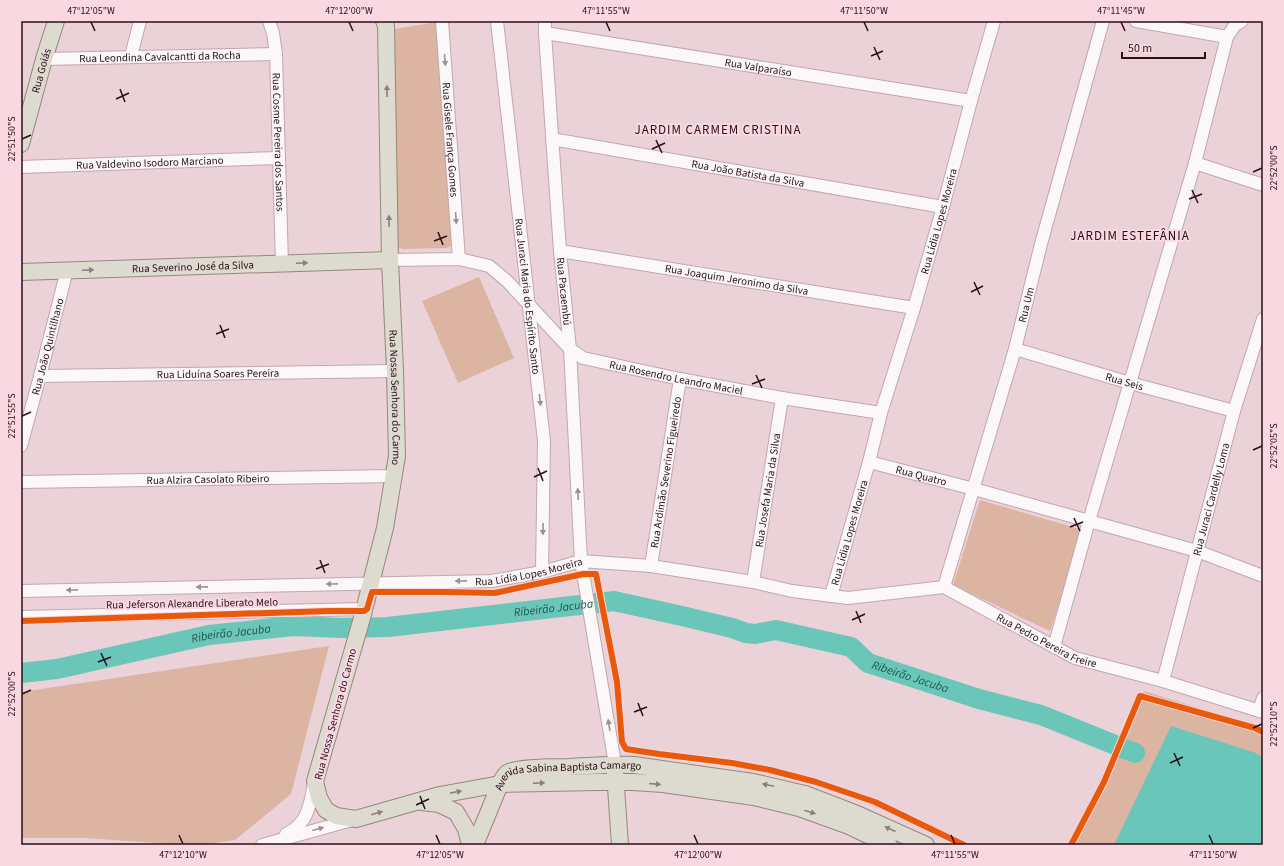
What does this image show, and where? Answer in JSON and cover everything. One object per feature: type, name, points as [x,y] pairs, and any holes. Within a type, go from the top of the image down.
[{"type":"main road","name":"Rua Goiás","points":[[21,144],[30,107],[56,21]]},
{"type":"main road","name":"Rua Nossa Senhora do Carmo","points":[[356,819],[336,816],[326,810],[319,798],[315,781],[356,640],[385,528],[397,456],[390,260],[386,26],[384,21]]},
{"type":"main road","name":"Rua Severino José da Silva","points":[[21,272],[390,260]]},
{"type":"main road","points":[[365,261],[379,270],[391,284]]},
{"type":"main road","points":[[615,764],[620,845]]},
{"type":"main road","name":"Avenida Sabina Baptista Camargo","points":[[889,845],[849,826],[824,817],[777,802],[754,797],[663,784],[633,782],[500,784],[504,775],[514,770],[615,764],[634,765],[753,782],[805,794],[858,814],[926,845]]},
{"type":"main road","points":[[356,819],[440,795],[500,784]]},
{"type":"main road","points":[[475,845],[500,784]]},
{"type":"main road","points":[[418,802],[439,804],[456,812],[466,828],[470,845]]},
{"type":"street","points":[[131,56],[140,21]]},
{"type":"street","name":"Rua Cosme Pereira dos Santos","points":[[269,21],[273,33],[276,54],[282,264]]},
{"type":"street","name":"Rua Gisele França Gomes","points":[[442,21],[459,259]]},
{"type":"street","name":"Rua Juraci Maria do Espírito Santo","points":[[497,21],[530,305],[544,441],[542,572]]},
{"type":"street","name":"Rua Lídia Lopes Moreira","points":[[371,583],[492,581],[542,572],[581,561],[650,566],[753,582],[792,591],[831,596],[869,462],[881,413],[914,308],[994,21]]},
{"type":"street","name":"Rua Um","points":[[944,588],[1015,349],[1041,244],[1103,21]]},
{"type":"street","points":[[1136,21],[1227,37]]},
{"type":"street","points":[[1054,647],[1089,521],[1195,163],[1227,37],[1235,25],[1242,21]]},
{"type":"street","name":"Rua Valparaíso","points":[[545,27],[971,101]]},
{"type":"street","name":"Rua Pacaembú","points":[[545,27],[560,251],[570,349],[581,561],[615,764]]},
{"type":"street","name":"Rua Leondina Cavalcantti da Rocha","points":[[44,59],[276,54]]},
{"type":"street","name":"Rua João Batista da Silva","points":[[552,139],[943,207]]},
{"type":"street","name":"Rua Valdevino Isodoro Marciano","points":[[21,167],[278,158]]},
{"type":"street","points":[[1195,163],[1263,185]]},
{"type":"street","name":"Rua Joaquim Jeronimo da Silva","points":[[560,251],[914,308]]},
{"type":"street","name":"Rua Severino José da Silva","points":[[390,260],[459,259],[489,266],[507,281],[570,349]]},
{"type":"street","name":"Rua João Quintilhano","points":[[21,446],[67,270]]},
{"type":"street","name":"Rua Juraci Cardelly Loma","points":[[1163,681],[1234,411],[1263,319]]},
{"type":"street","name":"Rua Rosendro Leandro Maciel","points":[[570,349],[583,358],[680,379],[782,398],[881,413]]},
{"type":"street","name":"Rua Seis","points":[[1015,349],[1130,383],[1234,411]]},
{"type":"street","name":"Rua Liduína Soares Pereira","points":[[40,376],[395,371]]},
{"type":"street","name":"Rua Ardimão Severino Figueiredo","points":[[650,566],[680,379]]},
{"type":"street","name":"Rua Josefa Maria da Silva","points":[[753,582],[782,398]]},
{"type":"street","name":"Rua Quatro","points":[[869,462],[974,489],[1197,551],[1263,576]]},
{"type":"street","name":"Rua Alzira Casolato Ribeiro","points":[[21,482],[394,476]]},
{"type":"street","name":"Rua Jeferson Alexandre Liberato Melo","points":[[21,591],[371,583]]},
{"type":"street","points":[[831,596],[848,598],[944,588]]},
{"type":"street","name":"Rua Pedro Pereira Freire","points":[[944,588],[1075,658],[1163,681],[1261,712]]},
{"type":"street","name":"Rua Jeferson Alexandre Liberato Melo","points":[[21,617],[363,613]]},
{"type":"street","points":[[1261,712],[1263,698]]},
{"type":"street","points":[[265,844],[293,831],[299,826],[310,802],[315,781]]},
{"type":"street","points":[[265,844],[356,819]]},
{"type":"shaded area","points":[[437,22],[453,245],[447,248],[403,249],[397,245],[389,30]]},
{"type":"shaded area","points":[[479,277],[514,358],[458,383],[422,301]]},
{"type":"shaded area","points":[[980,500],[1083,530],[1050,631],[953,585]]},
{"type":"shaded area","points":[[329,646],[291,794],[235,840],[199,845],[186,845],[85,838],[21,838],[21,692]]},
{"type":"shaded area","points":[[1144,691],[1263,728],[1263,845],[1076,845]]},
{"type":"shaded area","points":[[1171,726],[1256,753],[1263,758],[1263,845],[1114,845]]},
{"type":"waterway","name":"Ribeirão Jacuba","points":[[21,673],[57,669],[209,635],[293,626],[342,628],[388,627],[614,601],[732,628],[746,633],[755,634],[776,630],[851,647],[868,663],[979,699],[1041,715],[1135,753]]},
{"type":"cycle path","points":[[21,621],[364,611],[367,609],[372,592],[495,593],[583,574],[596,574],[617,682],[622,742],[626,749],[732,763],[770,770],[816,782],[875,802],[964,845]]},
{"type":"cycle path","points":[[1071,845],[1104,782],[1140,696],[1255,728],[1263,732]]},
{"type":"district","name":"JARDIM CARMEM CRISTINA","points":[[718,129]]},
{"type":"district","name":"JARDIM ESTEFÂNIA","points":[[1130,235]]}]
